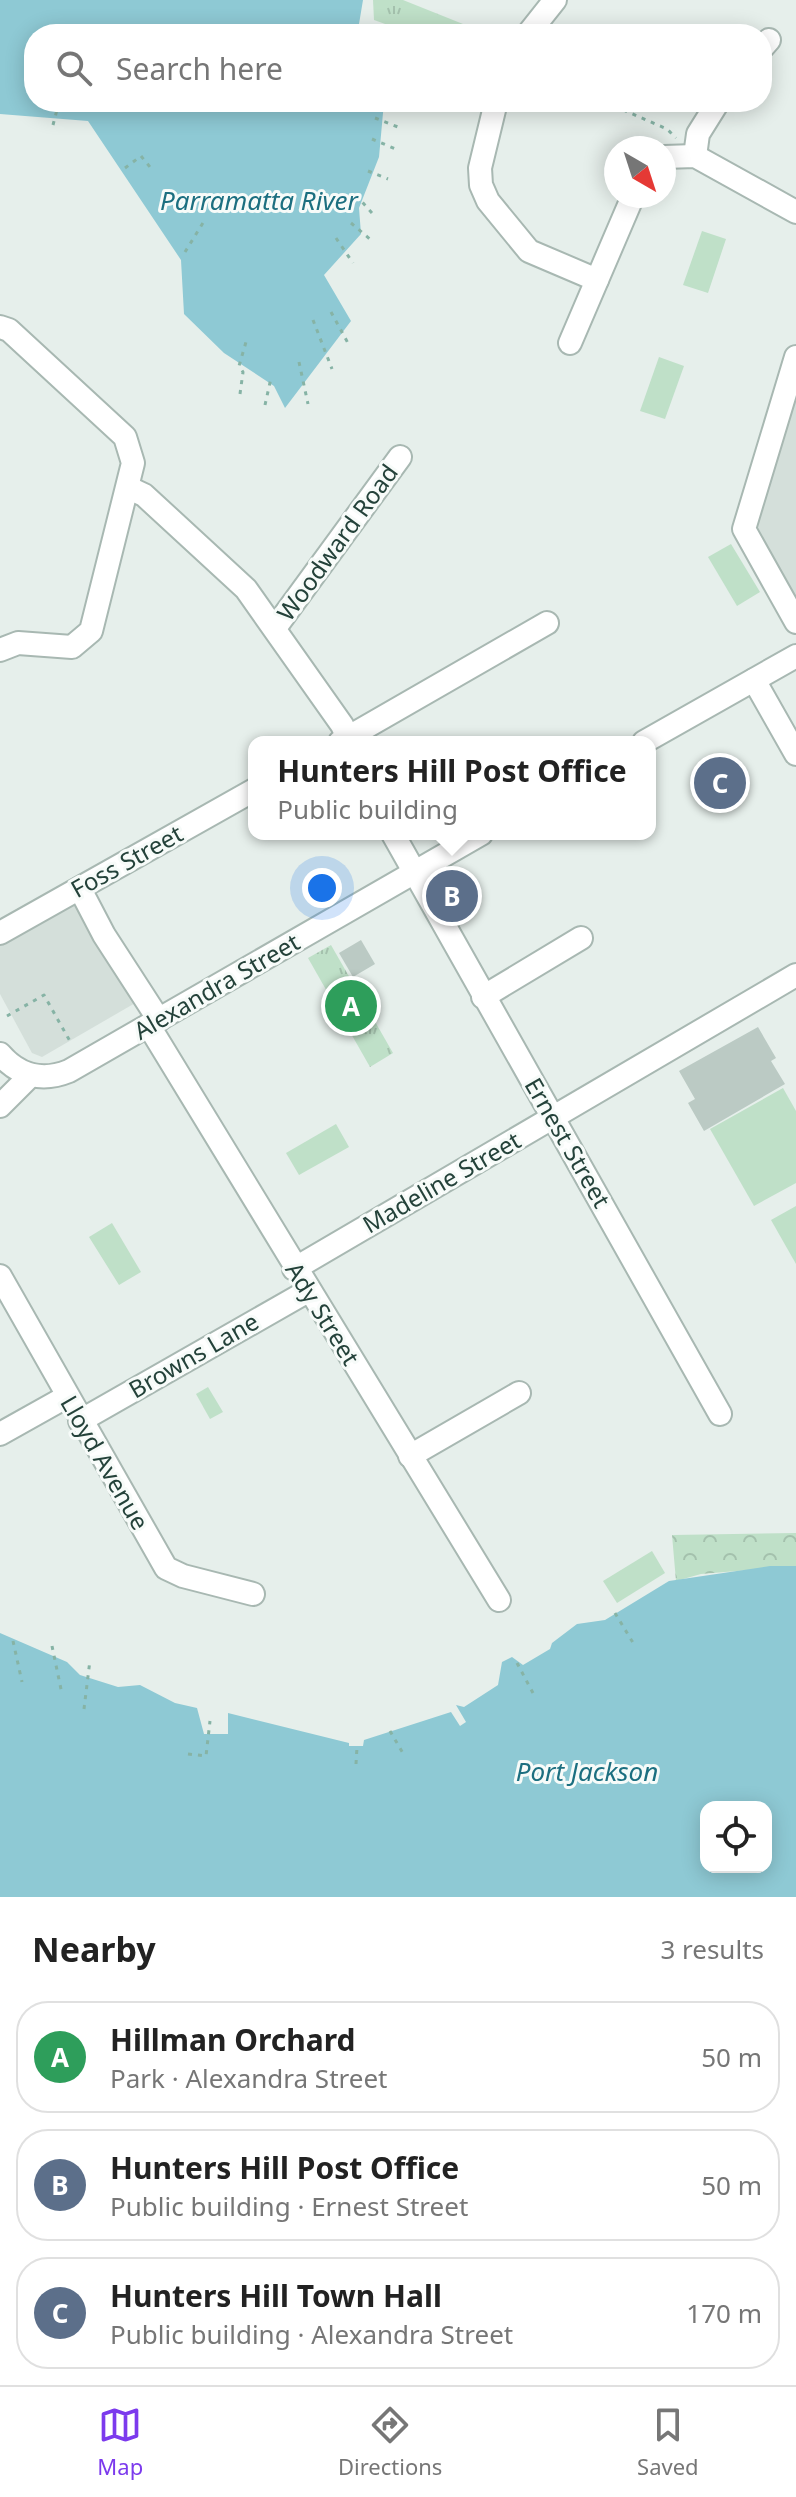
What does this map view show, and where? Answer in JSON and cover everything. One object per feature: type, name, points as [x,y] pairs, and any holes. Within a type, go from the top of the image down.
[{"type":"street","points":[[536,24],[555,0]]},
{"type":"street","points":[[494,112],[480,168],[481,185],[488,201],[529,251],[597,280]]},
{"type":"street","points":[[695,156],[698,134],[712,112]]},
{"type":"street","points":[[676,157],[695,156],[796,212]]},
{"type":"street","points":[[570,343],[628,208]]},
{"type":"street","points":[[0,327],[9,330],[125,437],[133,463],[96,620],[82,641],[72,647],[18,643],[0,650]]},
{"type":"street","points":[[796,357],[744,529],[796,622]]},
{"type":"street","name":"Woodward Road","points":[[275,628],[400,457]]},
{"type":"street","points":[[129,488],[144,495],[246,589],[275,628],[343,736]]},
{"type":"street","points":[[355,736],[547,623]]},
{"type":"street","points":[[655,736],[796,656]]},
{"type":"street","points":[[754,680],[796,754]]},
{"type":"street","name":"Foss Street","points":[[0,933],[248,793]]},
{"type":"street","name":"Ernest Street","points":[[396,840],[720,1414]]},
{"type":"street","name":"Alexandra Street","points":[[31,1075],[50,1077],[69,1071],[471,840]]},
{"type":"street","name":"Ady Street","points":[[80,889],[294,1269],[499,1600]]},
{"type":"street","points":[[483,997],[581,938]]},
{"type":"street","name":"Madeline Street","points":[[294,1269],[796,975]]},
{"type":"street","points":[[0,1054],[16,1069],[31,1075],[0,1106]]},
{"type":"street","name":"Lloyd Avenue","points":[[0,1276],[66,1397],[166,1568],[183,1576],[253,1594]]},
{"type":"street","name":"Browns Lane","points":[[80,1421],[308,1291]]},
{"type":"street","points":[[410,1456],[519,1393]]},
{"type":"street","points":[[0,1434],[66,1397]]},
{"type":"path","points":[[53,125],[56,112]]},
{"type":"path","points":[[628,112],[667,129],[695,156]]},
{"type":"path","points":[[375,118],[398,127]]},
{"type":"path","points":[[372,139],[398,150]]},
{"type":"path","points":[[125,168],[141,156],[150,167]]},
{"type":"path","points":[[368,171],[388,179]]},
{"type":"path","points":[[356,195],[372,213]]},
{"type":"path","points":[[185,252],[206,218]]},
{"type":"path","points":[[351,223],[371,240]]},
{"type":"path","points":[[336,238],[353,263]]},
{"type":"path","points":[[331,312],[349,345]]},
{"type":"path","points":[[313,320],[332,369]]},
{"type":"path","points":[[240,394],[243,372],[239,366],[246,342]]},
{"type":"path","points":[[299,362],[308,404]]},
{"type":"path","points":[[265,405],[271,378]]},
{"type":"path","points":[[7,1016],[44,995],[71,1043]]},
{"type":"path","points":[[615,1613],[635,1646]]},
{"type":"path","points":[[13,1641],[22,1682]]},
{"type":"path","points":[[52,1646],[62,1694]]},
{"type":"path","points":[[84,1709],[90,1660]]},
{"type":"path","points":[[517,1663],[533,1693]]},
{"type":"path","points":[[188,1754],[206,1756],[210,1721]]},
{"type":"path","points":[[390,1731],[404,1755]]},
{"type":"path","points":[[356,1764],[357,1747]]},
{"type":"shaded area","points":[[796,380],[796,606],[746,522]]},
{"type":"shaded area","points":[[91,890],[149,995],[42,1057],[32,1053],[0,994],[0,940]]},
{"type":"green space","points":[[373,0],[403,0],[463,24],[385,24],[374,20]]},
{"type":"green space","points":[[702,231],[726,239],[708,293],[683,285]]},
{"type":"green space","points":[[659,357],[684,366],[665,419],[640,411]]},
{"type":"green space","points":[[731,544],[760,592],[737,606],[708,557]]},
{"type":"green space","points":[[331,945],[393,1053],[370,1067],[308,958]]},
{"type":"green space","points":[[783,1088],[796,1111],[796,1183],[754,1206],[710,1129]]},
{"type":"green space","points":[[336,1124],[349,1147],[299,1175],[286,1153]]},
{"type":"green space","points":[[796,1206],[796,1264],[771,1220]]},
{"type":"green space","points":[[112,1223],[141,1272],[119,1285],[89,1237]]},
{"type":"green space","points":[[208,1387],[223,1412],[210,1419],[196,1394]]},
{"type":"green space","points":[[796,1533],[796,1566],[701,1574],[676,1581],[672,1535]]},
{"type":"green space","points":[[652,1551],[665,1573],[617,1603],[603,1581]]},
{"type":"water","name":"Parramatta River","points":[[0,0],[363,0],[359,24],[24,24],[24,112],[383,112],[379,157],[359,208],[361,234],[324,275],[351,321],[285,408],[274,386],[224,353],[184,314],[181,260],[88,121],[0,114]]},
{"type":"water","name":"Port Jackson","points":[[770,1566],[796,1566],[796,1897],[0,1897],[0,1633],[67,1662],[80,1675],[118,1687],[140,1685],[175,1703],[197,1708],[204,1734],[228,1734],[228,1713],[349,1743],[349,1746],[363,1746],[364,1740],[451,1712],[460,1726],[466,1722],[456,1705],[464,1707],[498,1685],[502,1662],[512,1657],[523,1665],[550,1649],[552,1643],[577,1624],[605,1620],[669,1581]]},
{"type":"building","points":[[361,940],[375,964],[353,977],[339,953]]},
{"type":"building","points":[[758,1027],[776,1058],[771,1061],[785,1084],[704,1131],[688,1103],[695,1099],[679,1071]]},
{"type":"place","name":"Hunters Hill Town Hall","points":[[720,783]]},
{"type":"place","name":"Hunters Hill Post Office","points":[[452,896]]},
{"type":"place","name":"Hillman Orchard","points":[[351,1006]]}]
